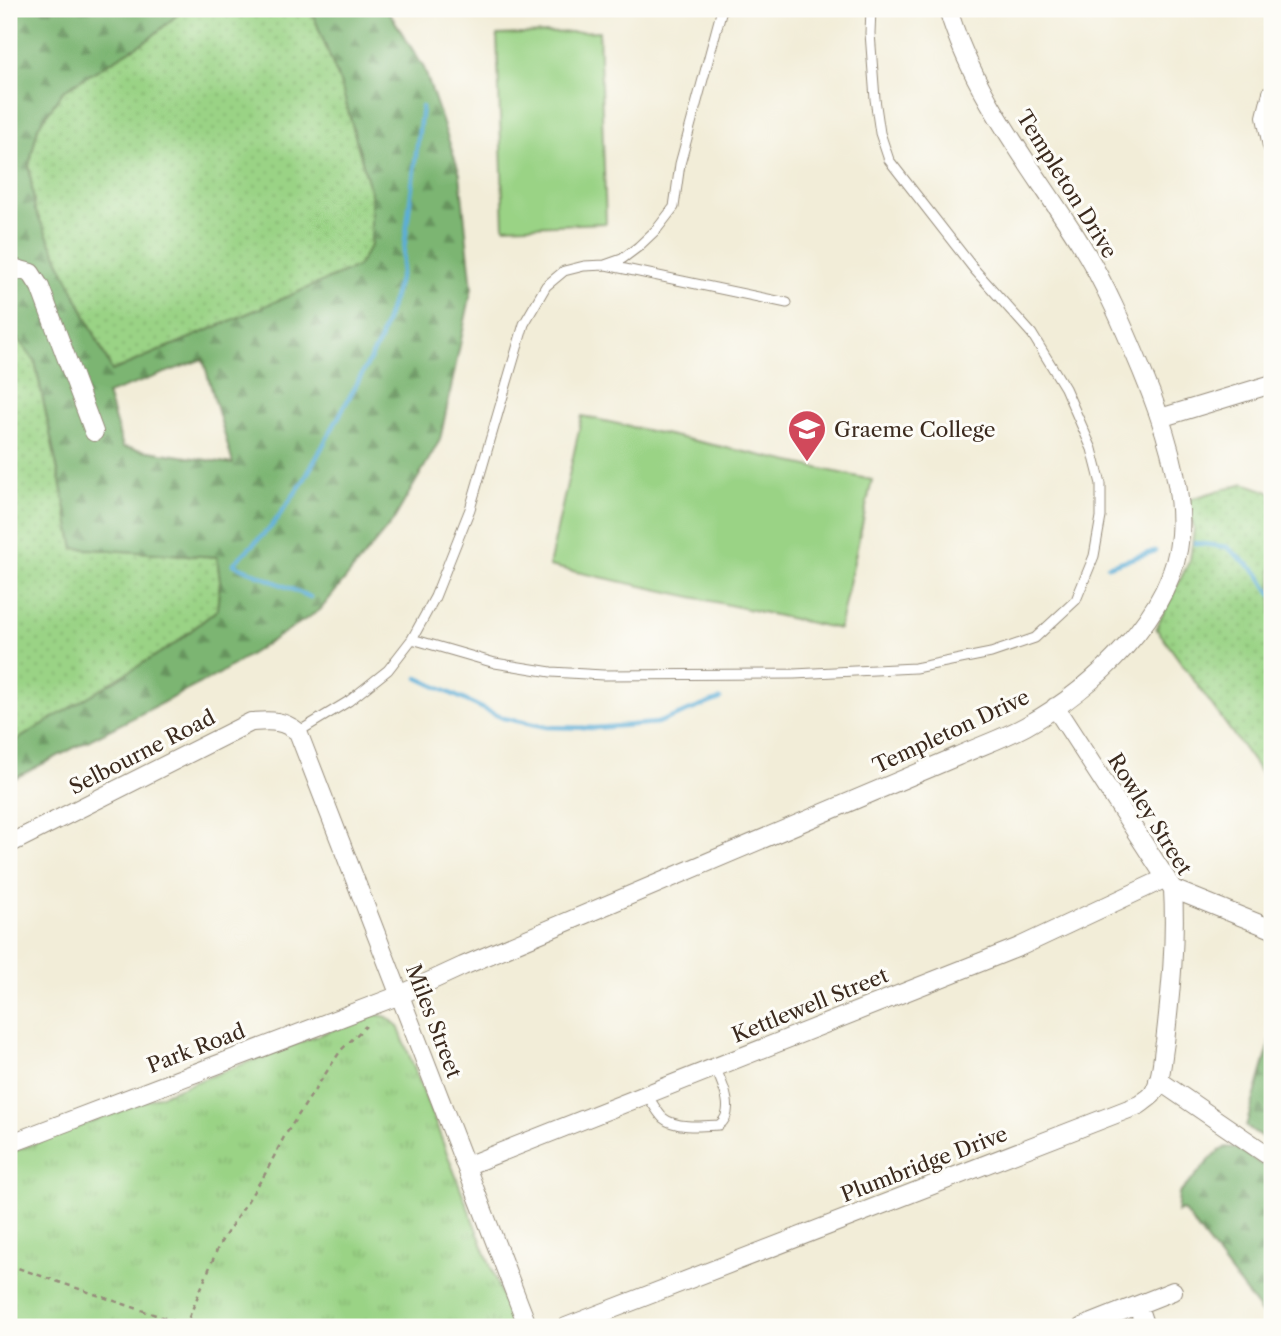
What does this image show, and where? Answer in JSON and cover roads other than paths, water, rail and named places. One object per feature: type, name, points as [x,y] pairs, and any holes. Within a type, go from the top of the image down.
[{"type":"street","name":"Templeton Drive","points":[[400,995],[1024,727],[1055,707],[1102,670],[1153,612],[1175,561],[1180,537],[1180,512],[1174,475],[1160,418],[1111,302],[1081,246],[978,83],[948,9]]},
{"type":"street","points":[[1272,93],[1266,117],[1272,146]]},
{"type":"street","points":[[9,267],[31,273],[40,286],[94,432]]},
{"type":"street","points":[[1160,418],[1272,384]]},
{"type":"street","name":"Rowley Street","points":[[1055,707],[1169,884],[1175,924],[1174,967],[1158,1080]]},
{"type":"street","name":"Selbourne Road","points":[[9,844],[251,722],[274,720],[287,723],[298,732]]},
{"type":"street","name":"Miles Street","points":[[298,732],[528,1327]]},
{"type":"street","points":[[1169,884],[1272,929]]},
{"type":"street","name":"Kettlewell Street","points":[[466,1166],[1018,947],[1169,884]]},
{"type":"street","name":"Park Road","points":[[9,1144],[400,995]]},
{"type":"street","points":[[1158,1080],[1272,1158]]},
{"type":"street","name":"Plumbridge Drive","points":[[566,1327],[1139,1105],[1151,1095],[1158,1080]]},
{"type":"street","points":[[1082,1327],[1173,1291]]},
{"type":"street","points":[[1138,1306],[1145,1327]]},
{"type":"lane","points":[[605,265],[638,247],[674,207],[680,164],[722,9]]},
{"type":"lane","points":[[412,639],[495,663],[577,674],[794,674],[915,668],[991,653],[1035,638],[1076,600],[1094,556],[1101,517],[1101,484],[1092,449],[1065,388],[1032,334],[974,269],[888,160],[880,133],[875,99],[871,9]]},
{"type":"lane","points":[[298,732],[359,693],[388,670],[412,639],[435,597],[470,509],[524,324],[553,279],[564,271],[605,265],[788,303]]},
{"type":"lane","points":[[646,1094],[668,1121],[682,1125],[719,1125],[727,1115],[727,1104],[715,1067]]},
{"type":"waterway","points":[[310,597],[233,564],[271,527],[303,482],[379,343],[401,273],[422,107]]},
{"type":"waterway","points":[[1195,543],[1227,547],[1258,573],[1272,595]]},
{"type":"waterway","points":[[1108,566],[1155,551]]},
{"type":"waterway","points":[[418,678],[503,718],[547,727],[595,728],[657,723],[720,699]]},
{"type":"place","name":"Graeme College","points":[[807,463]]}]
